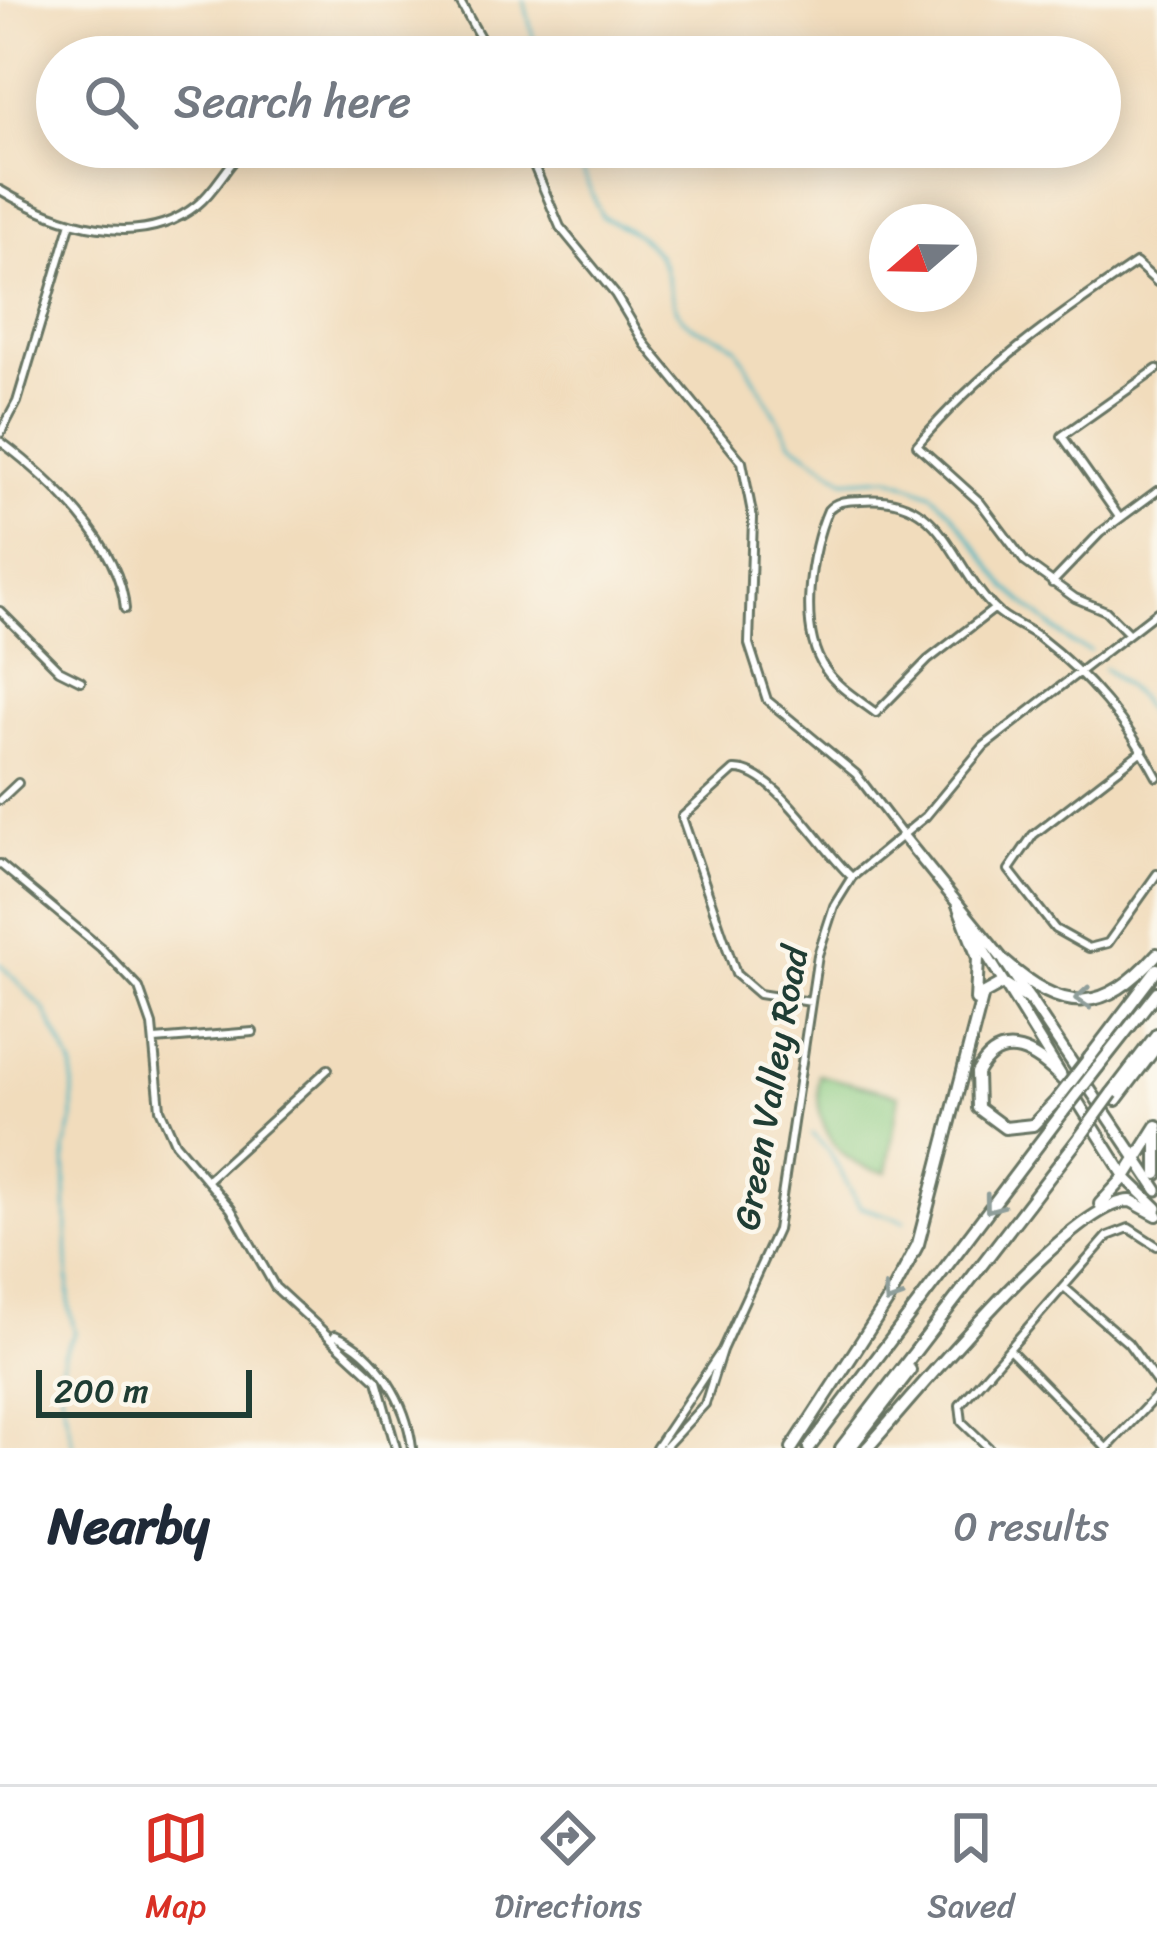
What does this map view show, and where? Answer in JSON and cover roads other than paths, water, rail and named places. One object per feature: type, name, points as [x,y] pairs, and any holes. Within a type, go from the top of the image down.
[{"type":"highway","points":[[958,905],[979,963],[973,1020]]},
{"type":"highway","points":[[1005,962],[1045,994],[1080,1001],[1122,989],[1157,954]]},
{"type":"highway","points":[[1094,1062],[1157,969]]},
{"type":"highway","points":[[792,1448],[898,1286],[918,1244],[983,994],[1003,983],[1030,1000]]},
{"type":"highway","points":[[809,1448],[1059,1106],[1157,992]]},
{"type":"highway","points":[[850,1448],[1157,1034]]},
{"type":"highway","points":[[1141,1061],[1157,1046]]},
{"type":"highway","points":[[1059,1106],[1033,1125],[1004,1128],[978,1108],[976,1072],[995,1052],[1014,1047],[1038,1055],[1064,1081]]},
{"type":"highway","points":[[866,1448],[977,1324],[1125,1177],[1157,1128]]},
{"type":"highway","points":[[1157,1128],[1157,1174]]},
{"type":"highway","points":[[841,1448],[1082,1140]]},
{"type":"highway","points":[[1077,1228],[1117,1201],[1157,1212]]},
{"type":"street","points":[[459,0],[479,36]]},
{"type":"street","points":[[0,190],[71,222],[126,230],[172,220],[202,201],[230,168]]},
{"type":"street","points":[[535,168],[560,227],[615,294],[645,344],[742,462],[753,518],[748,644],[758,682],[786,721],[856,774],[1005,962],[1157,1190]]},
{"type":"street","points":[[71,222],[17,402],[0,438],[50,478],[73,504],[119,582],[125,609]]},
{"type":"street","points":[[1128,633],[1106,611],[1052,584],[1010,545],[980,502],[917,445],[987,369],[1136,263],[1157,282]]},
{"type":"street","points":[[1119,517],[1062,436],[1157,369]]},
{"type":"street","points":[[1052,584],[1119,517],[1157,491]]},
{"type":"street","points":[[994,609],[928,660],[876,713],[825,670],[812,636],[817,548],[827,510],[839,501],[879,498],[916,509],[954,545],[994,609],[1041,638],[1124,719],[1157,777]]},
{"type":"street","points":[[0,611],[59,670],[80,681]]},
{"type":"street","name":"Green Valley Road","points":[[722,1350],[768,1256],[785,1204],[825,926],[852,877],[939,802],[984,746],[1157,612]]},
{"type":"street","points":[[1143,750],[1033,835],[1009,870],[1055,929],[1089,949],[1108,943],[1157,874]]},
{"type":"street","points":[[811,1002],[759,994],[736,974],[682,818],[734,770],[751,771],[800,812],[826,854],[852,877]]},
{"type":"street","points":[[0,800],[18,783]]},
{"type":"street","points":[[0,864],[130,976],[145,999],[160,1109],[175,1143],[237,1218],[274,1287],[376,1381],[396,1448]]},
{"type":"street","points":[[958,905],[1125,1177],[1157,1212]]},
{"type":"street","points":[[154,1040],[253,1033]]},
{"type":"street","points":[[207,1180],[328,1069]]},
{"type":"street","points":[[989,1448],[958,1410],[1117,1229],[1129,1228],[1157,1246]]},
{"type":"street","points":[[1065,1288],[1128,1343],[1157,1383]]},
{"type":"street","points":[[326,1332],[353,1343],[384,1378],[406,1421],[412,1448]]},
{"type":"street","points":[[660,1448],[722,1350]]},
{"type":"street","points":[[660,1448],[695,1415],[722,1350]]},
{"type":"street","points":[[1011,1351],[1107,1448],[1157,1395]]},
{"type":"street","points":[[697,1383],[707,1382],[710,1387]]},
{"type":"street","points":[[684,1409],[695,1415]]},
{"type":"waterway","points":[[524,0],[533,36]]},
{"type":"waterway","points":[[581,168],[602,217],[631,231],[655,251],[685,321],[737,348],[792,443],[845,480],[889,477],[932,494],[952,513],[1007,588],[1071,643],[1090,651]]},
{"type":"waterway","points":[[1104,668],[1139,698],[1157,727]]},
{"type":"waterway","points":[[0,964],[44,1009],[73,1067],[73,1120],[65,1149],[69,1306],[75,1333],[64,1352],[59,1385],[74,1448]]},
{"type":"waterway","points":[[812,1134],[829,1151],[860,1207],[905,1221]]}]
